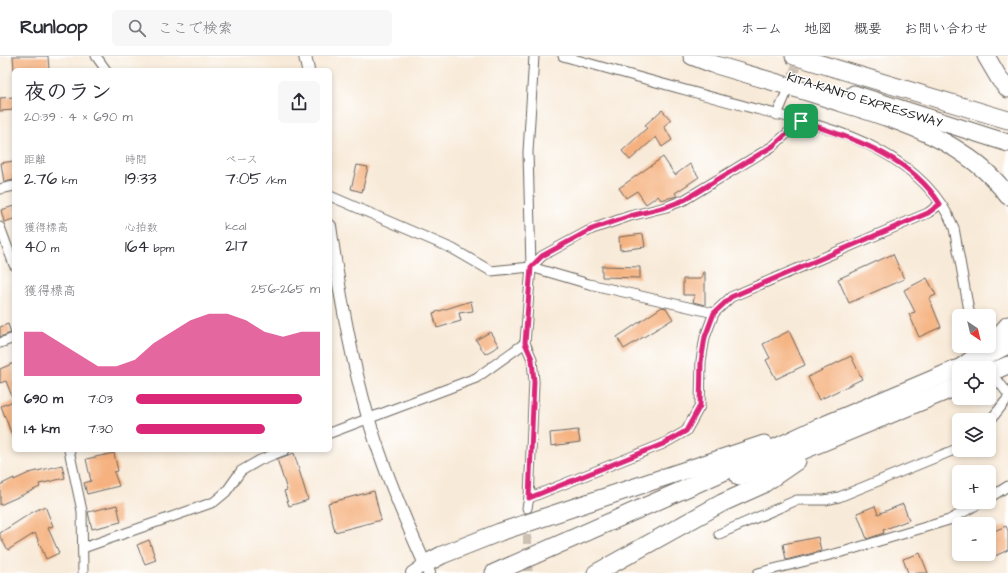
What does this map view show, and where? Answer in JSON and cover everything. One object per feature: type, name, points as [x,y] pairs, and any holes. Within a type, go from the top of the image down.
[{"type":"highway","points":[[692,56],[712,64],[860,108],[928,133],[970,157],[995,178],[1008,196]]},
{"type":"highway","name":"KITA-KANTO EXPRESSWAY","points":[[722,56],[863,97],[1008,143]]},
{"type":"highway","name":"KITA-KANTO EXPRESSWAY","points":[[794,56],[1008,120]]},
{"type":"highway","points":[[986,56],[1000,80],[1008,89]]},
{"type":"highway","points":[[970,361],[990,346],[1008,325]]},
{"type":"highway","points":[[975,361],[1008,345]]},
{"type":"highway","points":[[596,573],[722,503],[762,485],[824,443],[875,412],[952,372]]},
{"type":"highway","points":[[422,570],[442,555],[500,532],[686,471],[725,456],[952,388]]},
{"type":"highway","points":[[494,573],[730,470],[817,428]]},
{"type":"highway","points":[[520,573],[756,470],[824,443]]},
{"type":"street","points":[[96,56],[105,68]]},
{"type":"street","points":[[306,56],[308,68]]},
{"type":"street","points":[[527,508],[529,498],[534,382],[532,359],[525,343],[531,267],[528,152],[534,56]]},
{"type":"street","points":[[563,56],[801,121],[860,141],[878,149],[905,167],[922,181],[932,191],[949,215],[954,228],[969,309]]},
{"type":"street","points":[[777,115],[785,96]]},
{"type":"street","points":[[531,267],[542,256],[592,229],[630,216],[666,207],[684,200],[773,146],[801,121]]},
{"type":"street","points":[[0,189],[12,186]]},
{"type":"street","points":[[332,197],[452,248],[492,271],[531,267],[589,284],[714,313]]},
{"type":"street","points":[[529,498],[663,444],[686,431],[700,406],[701,362],[705,337],[714,313],[731,297],[928,213],[940,204]]},
{"type":"street","points":[[0,227],[12,260]]},
{"type":"street","points":[[332,239],[343,309],[368,418],[422,570]]},
{"type":"street","points":[[0,343],[12,339]]},
{"type":"street","points":[[332,432],[476,378],[525,343]]},
{"type":"street","points":[[1001,370],[1008,394]]},
{"type":"street","points":[[996,413],[1008,398]]},
{"type":"street","points":[[719,534],[797,500],[825,500],[839,497],[952,451]]},
{"type":"street","points":[[69,452],[82,511],[83,573]]},
{"type":"street","points":[[83,548],[214,502],[226,492],[241,470],[280,452]]},
{"type":"street","points":[[996,494],[1008,486]]},
{"type":"street","points":[[758,573],[846,551],[950,520],[970,509]]},
{"type":"building","points":[[13,56],[48,56],[49,68],[14,68]]},
{"type":"building","points":[[12,97],[12,110],[0,111],[0,98]]},
{"type":"building","points":[[662,110],[671,120],[664,126],[672,140],[662,147],[656,137],[630,160],[622,151],[647,128],[645,125]]},
{"type":"building","points":[[663,157],[675,175],[690,164],[699,177],[675,193],[677,196],[661,200],[658,196],[646,204],[637,191],[626,198],[619,188]]},
{"type":"building","points":[[12,161],[12,180],[4,182],[1,163]]},
{"type":"building","points":[[357,165],[368,167],[362,192],[351,189]]},
{"type":"building","points":[[12,207],[12,220],[4,222],[1,210]]},
{"type":"building","points":[[643,234],[645,247],[620,250],[619,237]]},
{"type":"building","points":[[893,254],[904,279],[849,303],[838,279]]},
{"type":"building","points":[[602,266],[640,267],[640,278],[602,277]]},
{"type":"building","points":[[703,272],[705,272],[705,305],[693,302],[695,295],[683,295],[683,279],[701,279]]},
{"type":"building","points":[[927,278],[936,295],[929,298],[941,327],[919,337],[909,314],[915,312],[904,290]]},
{"type":"building","points":[[471,301],[473,311],[459,313],[461,321],[437,328],[433,313]]},
{"type":"building","points":[[662,307],[666,308],[673,319],[624,349],[617,337]]},
{"type":"building","points":[[8,324],[11,333],[0,337],[0,327]]},
{"type":"building","points":[[789,331],[805,365],[776,379],[766,360],[770,358],[763,344]]},
{"type":"building","points":[[490,332],[499,346],[485,354],[476,340]]},
{"type":"building","points":[[851,356],[862,379],[819,400],[808,377]]},
{"type":"building","points":[[12,364],[12,396],[6,381],[0,383],[0,369]]},
{"type":"building","points":[[12,402],[12,435],[1,406]]},
{"type":"building","points":[[578,430],[580,442],[551,446],[550,433]]},
{"type":"building","points":[[114,453],[118,471],[114,472],[119,486],[87,494],[84,483],[91,481],[86,459]]},
{"type":"building","points":[[294,453],[308,500],[289,506],[284,491],[287,490],[277,459]]},
{"type":"building","points":[[62,465],[65,478],[39,484],[40,487],[0,505],[0,485],[29,473]]},
{"type":"building","points":[[374,491],[381,520],[335,532],[328,503]]},
{"type":"building","points":[[903,504],[909,520],[883,530],[884,533],[867,539],[857,513],[875,506],[878,514]]},
{"type":"building","points":[[117,505],[121,522],[92,529],[88,512]]},
{"type":"building","points":[[45,506],[53,526],[48,528],[59,553],[46,559],[35,533],[8,550],[0,537],[0,533],[31,513]]},
{"type":"building","points":[[1006,526],[1008,531],[1008,550],[996,556],[996,530]]},
{"type":"building","points":[[818,537],[821,551],[786,560],[783,544]]},
{"type":"building","points":[[149,540],[156,560],[145,564],[137,545]]},
{"type":"building","points":[[920,553],[928,573],[908,573],[903,559]]},
{"type":"tunnel","points":[[788,88],[800,56]]},
{"type":"tunnel","points":[[527,508],[528,573]]},
{"type":"route","points":[[801,121],[860,141],[878,149],[905,167],[922,181],[932,191],[940,204],[928,213],[731,297],[714,313],[705,337],[701,362],[700,406],[686,431],[663,444],[529,498],[534,382],[532,359],[525,343],[531,267],[542,256],[592,229],[630,216],[666,207],[684,200],[773,146],[801,121]]}]
